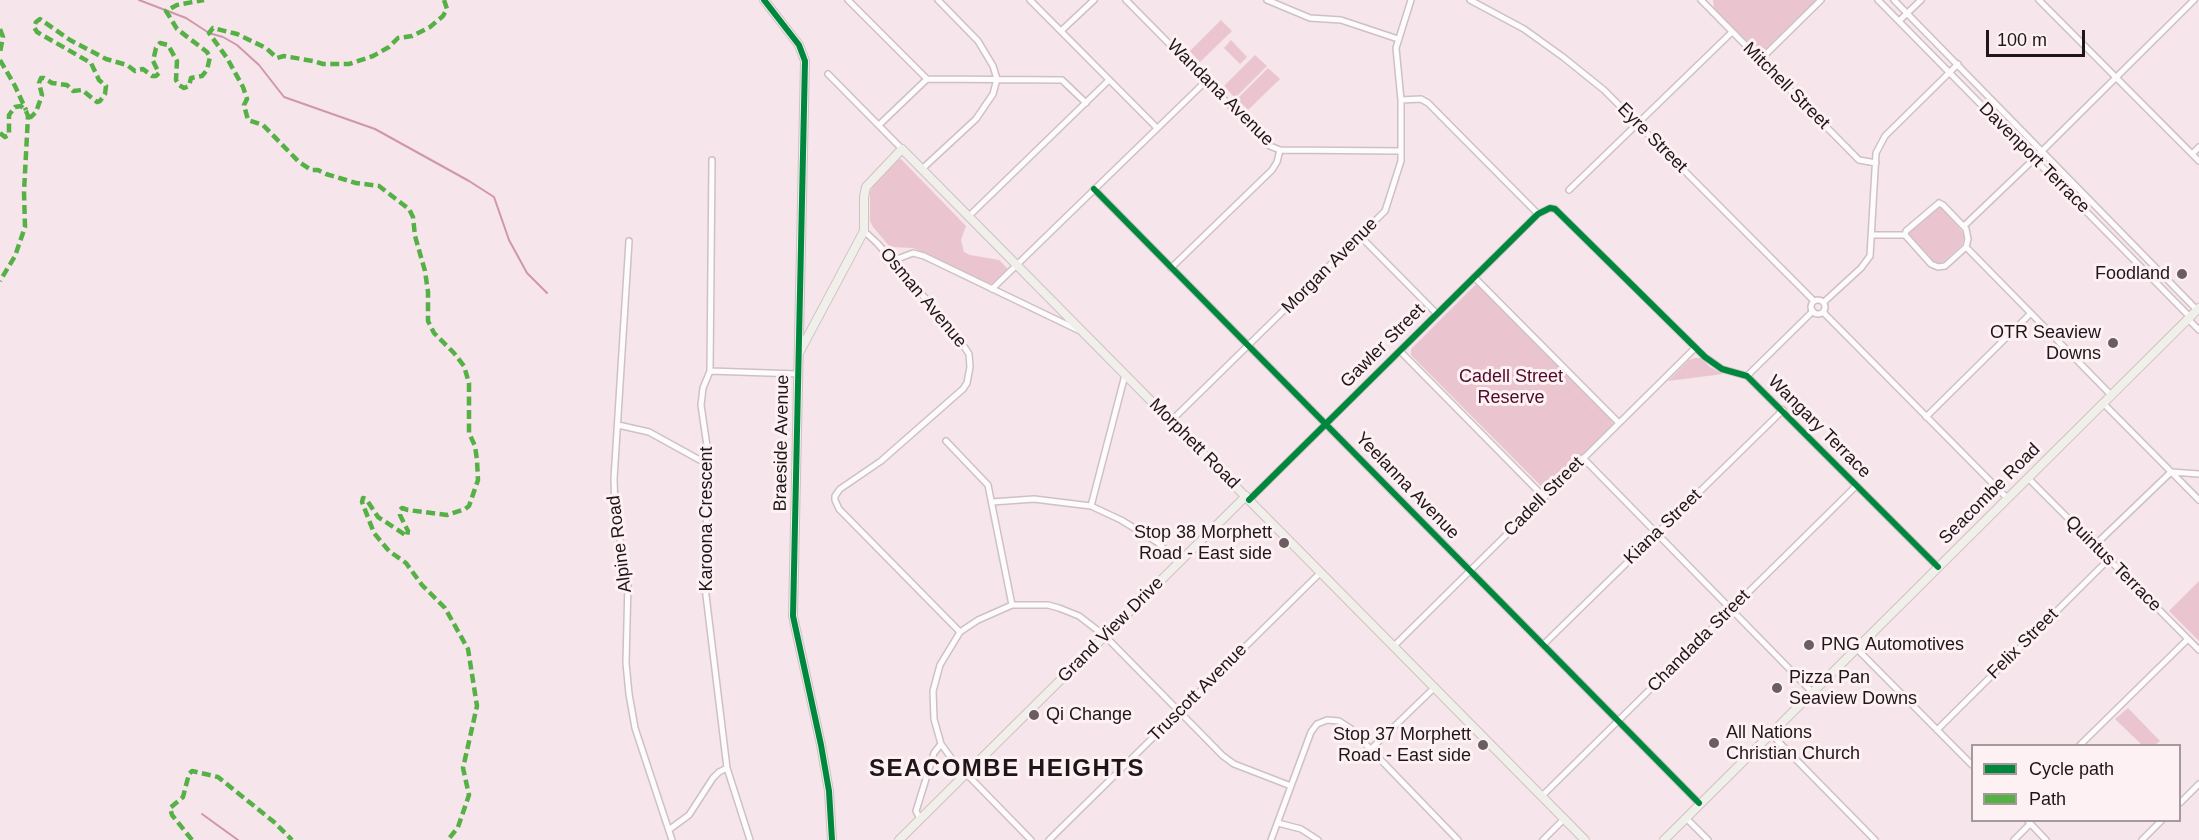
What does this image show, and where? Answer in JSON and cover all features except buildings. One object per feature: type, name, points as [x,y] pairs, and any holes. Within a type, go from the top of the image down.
[{"type":"main road","name":"Braeside Avenue","points":[[764,0],[799,45],[805,61],[793,616],[821,745],[829,791],[832,840]]},
{"type":"main road","points":[[799,353],[864,231],[866,187],[903,149]]},
{"type":"main road","name":"Morphett Road","points":[[903,149],[1585,840]]},
{"type":"main road","name":"Seacombe Road","points":[[1664,840],[2198,309]]},
{"type":"main road","points":[[800,314],[820,313]]},
{"type":"main road","name":"Grand View Drive","points":[[899,840],[1178,562],[1247,498]]},
{"type":"street","points":[[848,0],[927,78],[1062,80],[1086,103]]},
{"type":"street","points":[[922,169],[976,119],[993,93],[997,79],[993,66],[978,41],[938,0]]},
{"type":"street","points":[[1030,0],[1157,128]]},
{"type":"street","points":[[1061,31],[1094,0]]},
{"type":"street","name":"Wandana Avenue","points":[[1126,0],[1270,146],[1280,150],[1401,151]]},
{"type":"street","points":[[1267,0],[1310,18],[1341,20],[1398,39]]},
{"type":"street","name":"Morgan Avenue","points":[[1172,422],[1385,211],[1401,161],[1401,100],[1396,48],[1411,0]]},
{"type":"street","name":"Eyre Street","points":[[1470,0],[1524,29],[1604,90],[1814,301]]},
{"type":"street","points":[[1760,60],[1821,0]]},
{"type":"street","name":"Davenport Terrace","points":[[1878,0],[2199,330]]},
{"type":"street","name":"Davenport Terrace","points":[[1894,0],[2198,309]]},
{"type":"street","points":[[1899,21],[1921,0]]},
{"type":"street","points":[[2039,0],[2199,161]]},
{"type":"street","name":"Mitchell Street","points":[[1703,1],[1859,160],[1876,163]]},
{"type":"street","points":[[1964,226],[2116,78],[2190,1]]},
{"type":"street","points":[[1569,190],[1732,32]]},
{"type":"street","points":[[1824,303],[1868,259],[1872,235],[1876,153],[1884,136],[1958,64]]},
{"type":"street","name":"Morphett Road","points":[[828,74],[903,149]]},
{"type":"street","points":[[879,125],[927,78]]},
{"type":"street","points":[[969,216],[1109,80]]},
{"type":"street","points":[[992,289],[1207,80]]},
{"type":"street","points":[[1401,100],[1421,99],[1428,103],[1538,214]]},
{"type":"street","points":[[2192,154],[2199,147]]},
{"type":"street","points":[[1171,268],[1272,170],[1280,150]]},
{"type":"street","name":"Karoona Crescent","points":[[712,160],[710,371],[703,388],[701,405],[708,440],[705,587],[727,768],[750,840]]},
{"type":"street","name":"Yeelanna Avenue","points":[[1094,189],[1699,803]]},
{"type":"street","points":[[1872,235],[1905,235],[1931,264],[1938,267],[1945,266],[1966,246],[1967,233],[1964,226],[1939,203],[1906,231],[1905,235]]},
{"type":"street","name":"Wangary Terrace","points":[[1538,214],[1547,208],[1555,209],[1713,364],[1747,376],[1938,567]]},
{"type":"street","name":"Gawler Street","points":[[1247,498],[1326,424],[1538,214]]},
{"type":"street","name":"Osman Avenue","points":[[864,231],[952,330],[966,349],[970,360],[969,375],[963,389],[881,461],[840,489],[835,496],[839,509],[960,632]]},
{"type":"street","points":[[1360,236],[1437,314]]},
{"type":"street","name":"Alpine Road","points":[[629,241],[614,498],[618,535],[628,584],[626,663],[629,694],[635,728],[645,763],[672,840]]},
{"type":"street","points":[[1966,246],[2111,395]]},
{"type":"street","points":[[892,261],[913,253],[919,254],[1084,333]]},
{"type":"street","points":[[1474,277],[1619,423]]},
{"type":"street","points":[[1814,301],[1824,303],[1826,307],[1823,312],[1818,314],[1813,311],[1811,306],[1814,301]]},
{"type":"street","points":[[1747,376],[1813,311]]},
{"type":"street","points":[[1823,312],[2007,498]]},
{"type":"street","points":[[1926,417],[2030,314]]},
{"type":"street","name":"Cadell Street","points":[[1394,646],[1695,348]]},
{"type":"street","points":[[1400,351],[1544,497]]},
{"type":"street","points":[[710,371],[798,374]]},
{"type":"street","points":[[1091,506],[1125,375]]},
{"type":"street","points":[[2103,403],[2199,500]]},
{"type":"street","name":"Kiana Street","points":[[1543,645],[1783,410]]},
{"type":"street","points":[[618,425],[649,432],[707,464]]},
{"type":"street","points":[[946,441],[987,485],[1012,604]]},
{"type":"street","points":[[1583,458],[1812,692]]},
{"type":"street","points":[[2095,545],[2171,472],[2199,474]]},
{"type":"street","name":"Quintus Terrace","points":[[2028,478],[2199,650]]},
{"type":"street","name":"Chandada Street","points":[[1542,796],[1856,486]]},
{"type":"street","points":[[992,502],[1034,499],[1091,506],[1121,520],[1157,542],[1178,562]]},
{"type":"street","name":"Felix Street","points":[[1937,730],[2109,559]]},
{"type":"street","name":"Truscott Avenue","points":[[1049,840],[1321,572]]},
{"type":"street","points":[[1031,840],[966,775],[941,744],[933,718],[933,691],[940,665],[960,632],[978,620],[1012,604],[1035,604],[1059,608],[1079,616],[1105,636],[1231,762],[1291,786]]},
{"type":"street","points":[[2081,744],[2188,639]]},
{"type":"street","points":[[1856,648],[1971,764]]},
{"type":"street","points":[[1371,750],[1435,687]]},
{"type":"street","points":[[1271,840],[1311,732],[1322,722],[1333,720],[1342,723],[1371,750],[1458,840]]},
{"type":"street","points":[[1770,733],[1875,840]]},
{"type":"street","points":[[920,819],[916,811],[934,753],[941,744]]},
{"type":"street","points":[[669,829],[689,815],[718,772],[727,768]]},
{"type":"street","points":[[2181,802],[2199,784]]},
{"type":"street","points":[[1685,817],[1707,840]]},
{"type":"street","points":[[1543,840],[1564,819]]},
{"type":"street","points":[[2014,840],[2029,822],[2046,840]]},
{"type":"street","points":[[2142,840],[2160,822]]},
{"type":"street","points":[[1278,823],[1301,830],[1318,840]]},
{"type":"green space","points":[[1713,0],[1816,0],[1761,52],[1754,48],[1714,8]]},
{"type":"green space","points":[[1221,20],[1232,31],[1200,62],[1190,51]]},
{"type":"green space","points":[[1231,40],[1247,57],[1240,64],[1224,48]]},
{"type":"green space","points":[[1255,55],[1267,66],[1235,98],[1224,86]]},
{"type":"green space","points":[[1268,68],[1280,79],[1248,110],[1237,99]]},
{"type":"green space","points":[[901,159],[966,226],[961,240],[964,252],[999,260],[1007,268],[1007,271],[995,282],[991,284],[913,248],[890,247],[873,227],[870,221],[870,192],[874,184],[897,160]]},
{"type":"green space","points":[[1939,207],[1965,235],[1962,245],[1938,264],[1933,262],[1908,234],[1935,208]]},
{"type":"green space","name":"Cadell Street Reserve","points":[[1475,285],[1479,285],[1612,419],[1613,425],[1547,489],[1543,488],[1411,355],[1411,349]]},
{"type":"green space","points":[[1701,358],[1710,367],[1723,374],[1668,381],[1689,360]]},
{"type":"green space","points":[[2199,581],[2199,641],[2169,611]]},
{"type":"green space","points":[[2128,708],[2160,741],[2156,744],[2141,744],[2115,719]]},
{"type":"waterway","points":[[139,0],[186,18],[209,33],[223,37],[237,45],[259,65],[284,97],[375,129],[494,197],[509,240],[527,273],[547,293]]},
{"type":"waterway","points":[[202,814],[238,840]]},
{"type":"marked path","points":[[28,116],[31,117],[36,112],[42,95],[39,83],[41,78],[52,83],[67,85],[73,91],[82,90],[97,102],[105,94],[106,86],[99,80],[91,63],[37,32],[34,27],[40,19],[70,40],[106,59],[127,65],[135,71],[143,69],[152,76],[159,73],[153,61],[156,48],[160,43],[168,45],[177,61],[176,80],[184,88],[189,86],[191,78],[202,76],[207,70],[210,57],[207,52],[177,29],[166,11],[177,5],[204,0]]},
{"type":"marked path","points":[[444,0],[447,9],[443,16],[430,27],[412,36],[398,38],[389,47],[373,56],[349,64],[323,64],[284,56],[277,58],[266,48],[237,34],[213,28],[209,33],[227,58],[243,87],[247,99],[244,105],[248,120],[263,125],[299,162],[311,170],[318,170],[356,183],[379,186],[409,209],[413,217],[415,236],[425,271],[428,321],[434,333],[464,366],[469,383],[469,433],[475,446],[478,480],[469,506],[447,515],[402,508],[400,515],[408,531],[407,536],[378,517],[366,499],[363,498],[362,502],[374,533],[389,551],[406,563],[422,585],[445,608],[468,649],[477,706],[463,768],[469,795],[458,827],[448,840]]},
{"type":"marked path","points":[[0,29],[3,37],[0,52]]},
{"type":"marked path","points":[[0,60],[26,110]]},
{"type":"marked path","points":[[0,133],[5,137],[9,135],[9,115],[15,107],[21,106],[28,116],[24,192],[25,227],[15,256],[0,281]]},
{"type":"marked path","points":[[192,840],[172,815],[170,808],[183,797],[189,774],[192,771],[218,777],[274,822],[292,840]]},
{"type":"cycle path","points":[[764,0],[799,45],[805,61],[793,616],[821,745],[829,791],[832,840]]},
{"type":"cycle path","points":[[1094,189],[1699,803]]},
{"type":"cycle path","points":[[1249,500],[1538,214],[1550,208],[1555,209],[1705,357],[1722,369],[1747,376],[1938,567]]},
{"type":"place","name":"Foodland","points":[[2182,274]]},
{"type":"place","name":"OTR Seaview Downs","points":[[2113,343]]},
{"type":"place","name":"Stop 38 Morphett Road - East side","points":[[1284,543]]},
{"type":"place","name":"PNG Automotives","points":[[1809,645]]},
{"type":"place","name":"Pizza Pan Seaview Downs","points":[[1777,688]]},
{"type":"place","name":"Qi Change","points":[[1034,715]]},
{"type":"place","name":"All Nations Christian Church","points":[[1714,743]]},
{"type":"place","name":"Stop 37 Morphett Road - East side","points":[[1483,745]]},
{"type":"district","name":"SEACOMBE HEIGHTS","points":[[1007,769]]}]
